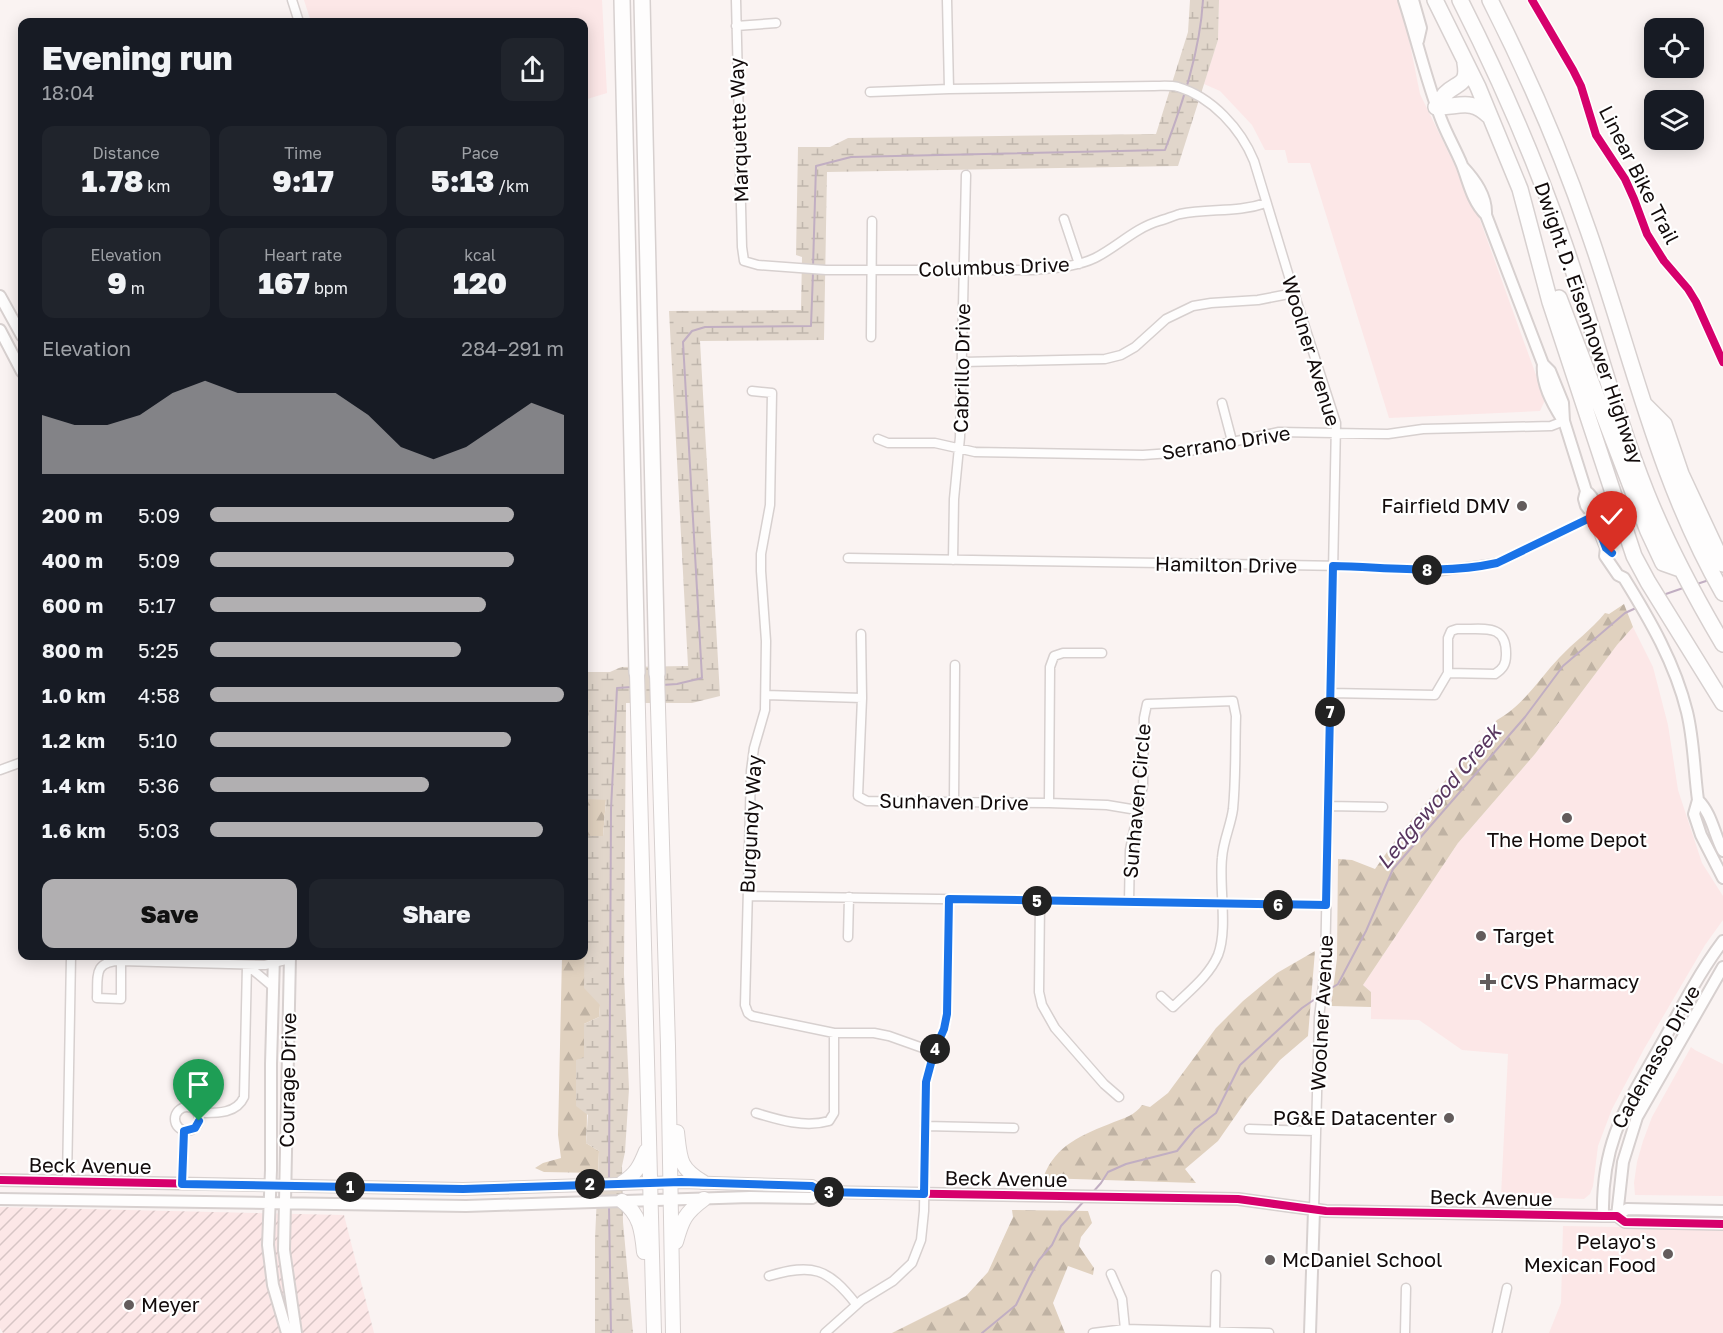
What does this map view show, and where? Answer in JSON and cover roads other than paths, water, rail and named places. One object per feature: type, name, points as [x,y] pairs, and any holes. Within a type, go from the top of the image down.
[{"type":"highway","points":[[622,0],[654,1333]]},
{"type":"highway","points":[[642,0],[673,1333]]},
{"type":"highway","points":[[1436,0],[1492,118],[1520,189],[1547,291],[1573,376],[1634,555],[1648,582],[1723,703]]},
{"type":"highway","name":"Dwight D. Eisenhower Highway","points":[[1460,0],[1506,94],[1535,164],[1565,244],[1639,472],[1680,569],[1723,644]]},
{"type":"highway","name":"Dwight D. Eisenhower Highway","points":[[1490,0],[1538,101],[1564,166],[1588,231],[1669,479],[1716,562],[1722,590]]},
{"type":"highway","points":[[1436,107],[1447,93],[1464,80],[1466,69],[1464,57]]},
{"type":"highway","points":[[1436,107],[1473,104],[1479,106],[1492,118]]},
{"type":"highway","points":[[1530,226],[1648,531],[1663,563],[1680,569]]},
{"type":"highway","points":[[668,1046],[681,1160],[686,1170],[703,1182]]},
{"type":"highway","points":[[622,1183],[640,1168],[649,1140]]},
{"type":"highway","points":[[672,1259],[681,1222],[687,1212],[704,1198]]},
{"type":"highway","points":[[622,1201],[632,1208],[638,1217],[642,1234],[646,1280],[654,1315]]},
{"type":"street","points":[[292,0],[298,18]]},
{"type":"street","name":"Marquette Way","points":[[736,0],[744,261]]},
{"type":"street","points":[[947,0],[949,89]]},
{"type":"street","points":[[1404,0],[1436,107],[1463,167],[1471,192],[1479,209],[1486,215],[1543,364],[1550,371],[1563,403],[1564,421],[1586,492],[1593,496],[1594,516],[1606,548],[1605,556],[1618,575],[1624,578],[1648,618],[1663,645],[1680,687],[1687,714],[1698,800],[1694,814],[1708,852],[1723,878]]},
{"type":"street","points":[[1413,0],[1420,28],[1418,41]]},
{"type":"street","points":[[736,26],[776,23]]},
{"type":"street","name":"Woolner Avenue","points":[[870,92],[1170,86],[1185,90],[1211,104],[1248,146],[1254,161],[1334,414],[1336,432],[1326,962],[1321,1004],[1310,1333]]},
{"type":"street","name":"Cabrillo Drive","points":[[953,560],[954,499],[960,448],[963,362],[966,175]]},
{"type":"street","name":"Columbus Drive","points":[[744,261],[758,265],[826,270],[1033,270],[1079,264],[1097,257],[1135,231],[1154,222],[1181,214],[1247,209],[1266,203]]},
{"type":"street","points":[[1064,219],[1079,264]]},
{"type":"street","points":[[871,337],[872,221]]},
{"type":"street","points":[[963,362],[1105,359],[1135,346],[1166,319],[1193,306],[1258,300],[1294,293]]},
{"type":"street","points":[[0,296],[18,329]]},
{"type":"street","points":[[0,330],[18,364]]},
{"type":"street","name":"Burgundy Way","points":[[752,391],[771,393],[770,505],[761,554],[766,640],[766,696],[751,771],[745,1005],[752,1016],[834,1033],[874,1033],[934,1052]]},
{"type":"street","points":[[1222,403],[1232,441]]},
{"type":"street","name":"Serrano Drive","points":[[878,439],[888,443],[935,443],[975,452],[1143,455],[1185,452],[1279,432],[1388,434],[1423,429],[1551,426],[1564,421]]},
{"type":"street","name":"Hamilton Drive","points":[[848,558],[1333,566],[1442,571],[1497,563],[1594,516]]},
{"type":"street","points":[[1330,693],[1435,694],[1448,673],[1448,638],[1451,631],[1457,629],[1495,630],[1503,635],[1507,643],[1506,663],[1501,670],[1495,674],[1448,673]]},
{"type":"street","points":[[766,696],[862,698],[861,634]]},
{"type":"street","points":[[1049,803],[1050,668],[1054,656],[1063,653],[1102,653]]},
{"type":"street","points":[[954,802],[956,665]]},
{"type":"street","name":"Sunhaven Drive","points":[[862,698],[858,796],[867,801],[1049,803],[1107,805],[1137,810]]},
{"type":"street","name":"Sunhaven Circle","points":[[1128,902],[1130,850],[1143,784],[1144,718],[1147,704],[1233,701],[1236,716],[1233,811],[1224,839],[1221,860],[1222,904]]},
{"type":"street","points":[[0,770],[18,763]]},
{"type":"street","points":[[1698,800],[1708,810],[1713,830],[1723,851]]},
{"type":"street","points":[[1328,806],[1383,807]]},
{"type":"street","points":[[748,896],[1326,905]]},
{"type":"street","points":[[848,937],[849,897]]},
{"type":"street","points":[[825,1333],[856,1304],[893,1281],[912,1263],[921,1240],[926,1082],[947,1014],[949,899]]},
{"type":"street","points":[[1040,901],[1039,983],[1042,1005],[1055,1028],[1104,1084],[1119,1097]]},
{"type":"street","points":[[1161,996],[1173,1007],[1212,967],[1219,953],[1222,904]]},
{"type":"street","name":"Cadenasso Drive","points":[[1603,1216],[1605,1172],[1623,1112],[1723,941]]},
{"type":"street","points":[[66,1182],[71,960]]},
{"type":"street","points":[[121,961],[121,999],[97,998],[98,971],[102,964],[110,961],[121,961],[248,965],[270,960]]},
{"type":"street","name":"Courage Drive","points":[[274,960],[269,1264],[277,1305],[287,1333]]},
{"type":"street","name":"Courage Drive","points":[[290,960],[284,1250],[296,1333]]},
{"type":"street","points":[[248,965],[272,986]]},
{"type":"street","points":[[198,1113],[199,1121],[195,1128],[184,1131],[178,1128],[175,1122],[178,1111],[188,1107],[198,1113],[228,1111],[236,1107],[244,1097],[248,965]]},
{"type":"street","name":"Cadenasso Drive","points":[[1617,1216],[1623,1162],[1637,1118],[1723,967]]},
{"type":"street","points":[[756,1113],[778,1120],[818,1124],[829,1121],[834,1113],[834,1033]]},
{"type":"street","points":[[925,1126],[1014,1128]]},
{"type":"street","points":[[1249,1129],[1316,1131]]},
{"type":"street","points":[[182,1184],[184,1131]]},
{"type":"street","name":"Beck Avenue","points":[[0,1180],[463,1189],[703,1182],[812,1186],[821,1192],[1238,1199],[1314,1210],[1603,1216],[1617,1216],[1627,1209],[1723,1211]]},
{"type":"street","name":"Beck Avenue","points":[[0,1199],[465,1206],[704,1198],[812,1198],[821,1192]]},
{"type":"street","name":"Beck Avenue","points":[[1617,1216],[1624,1222],[1723,1224]]},
{"type":"street","points":[[769,1276],[803,1268],[820,1272],[830,1277],[856,1304]]},
{"type":"street","points":[[1111,1274],[1122,1299],[1125,1329]]},
{"type":"street","points":[[1215,1331],[1216,1275]]},
{"type":"street","points":[[1405,1333],[1406,1288]]},
{"type":"street","points":[[1497,1333],[1507,1288]]},
{"type":"street","points":[[1093,1333],[1125,1329],[1269,1333]]},
{"type":"waterway","points":[[813,267],[816,166],[851,157],[1165,150],[1190,76],[1203,0]]},
{"type":"waterway","points":[[662,685],[702,678],[683,342],[692,331],[705,327],[811,326],[813,273]]},
{"type":"waterway","name":"Ledgewood Creek","points":[[1697,584],[1709,580]]},
{"type":"waterway","name":"Ledgewood Creek","points":[[1663,595],[1686,587]]},
{"type":"waterway","name":"Ledgewood Creek","points":[[1325,992],[1338,984],[1366,931],[1393,869],[1525,717],[1563,666],[1625,613],[1636,608]]},
{"type":"waterway","points":[[609,1182],[611,809],[617,688],[632,687]]},
{"type":"waterway","name":"Ledgewood Creek","points":[[1093,1192],[1108,1172],[1126,1164],[1177,1151],[1195,1129],[1216,1113],[1240,1065],[1302,1008],[1318,997]]},
{"type":"waterway","name":"Ledgewood Creek","points":[[982,1333],[1016,1305],[1039,1260],[1052,1245],[1061,1226],[1085,1200]]},
{"type":"waterway","points":[[609,1206],[611,1333]]},
{"type":"place","name":"Fairfield DMV","points":[[1522,506]]},
{"type":"place","name":"The Home Depot","points":[[1567,818]]},
{"type":"place","name":"Target","points":[[1481,936]]},
{"type":"place","name":"CVS Pharmacy","points":[[1488,982]]},
{"type":"place","name":"PG&E Datacenter","points":[[1449,1118]]},
{"type":"place","name":"Pelayo's Mexican Food","points":[[1668,1254]]},
{"type":"place","name":"McDaniel School","points":[[1270,1260]]},
{"type":"place","name":"Meyer","points":[[129,1305]]}]
